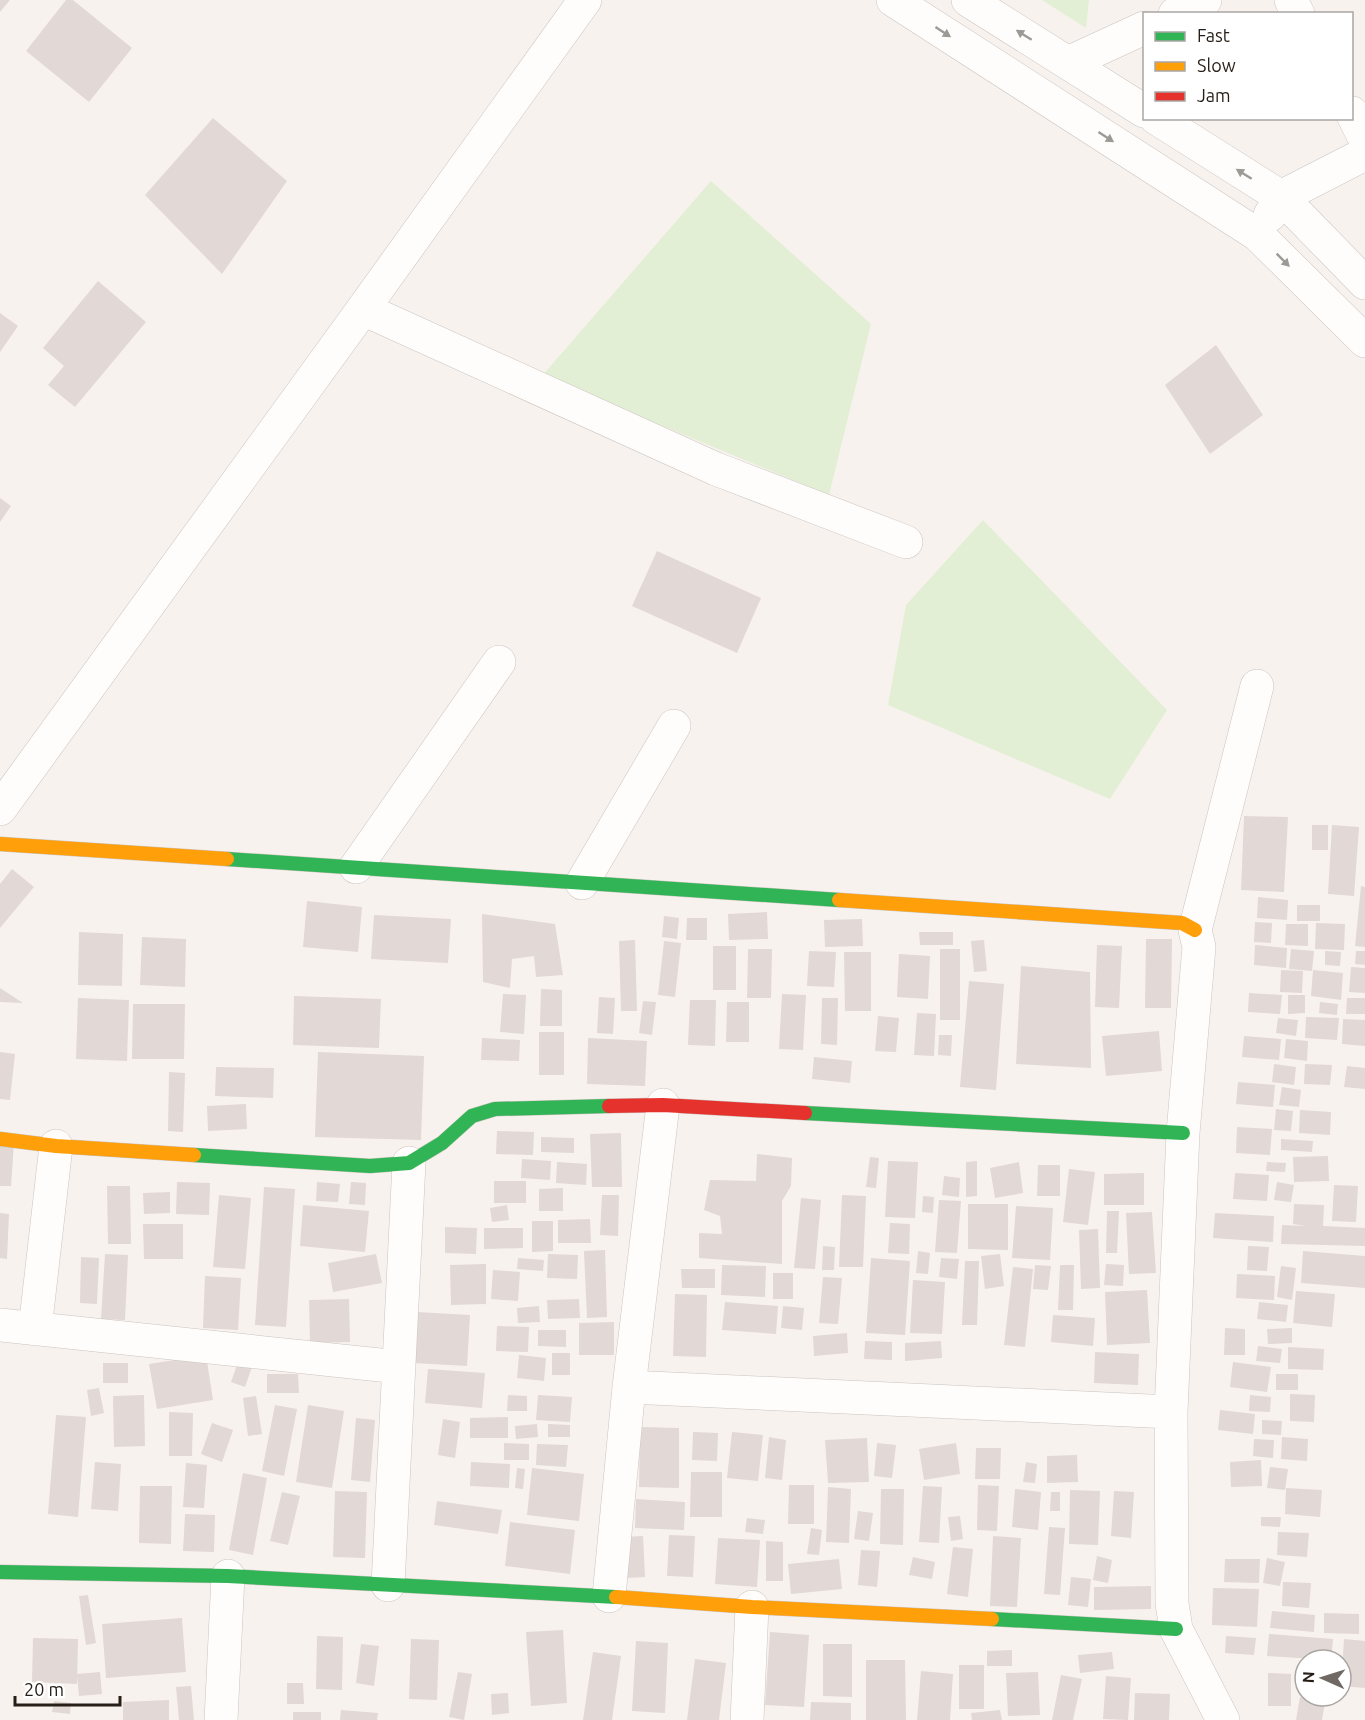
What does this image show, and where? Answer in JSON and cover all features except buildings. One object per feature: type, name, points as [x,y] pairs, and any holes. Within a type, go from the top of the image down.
[{"type":"street","points":[[0,809],[585,0]]},
{"type":"street","points":[[893,0],[1258,235],[1365,341]]},
{"type":"street","points":[[968,0],[1143,110]]},
{"type":"street","points":[[1180,12],[1205,0]]},
{"type":"street","points":[[1068,63],[1143,28]]},
{"type":"street","points":[[1353,115],[1365,139]]},
{"type":"street","points":[[1159,120],[1281,197],[1365,283]]},
{"type":"street","points":[[1258,235],[1281,197],[1365,154]]},
{"type":"street","points":[[363,309],[716,469],[906,542]]},
{"type":"street","points":[[356,867],[500,662]]},
{"type":"street","points":[[1223,1720],[1176,1629],[1172,1603],[1171,1412],[1183,1133],[1199,947],[1195,930],[1257,686]]},
{"type":"street","points":[[582,883],[674,726]]},
{"type":"street","points":[[0,844],[1182,923],[1195,930]]},
{"type":"street","points":[[0,1139],[56,1146],[370,1166],[409,1163],[442,1143],[472,1116],[495,1109],[663,1105],[1183,1133]]},
{"type":"street","points":[[609,1596],[629,1387],[663,1105]]},
{"type":"street","points":[[35,1329],[56,1146]]},
{"type":"street","points":[[388,1585],[409,1163]]},
{"type":"street","points":[[0,1325],[399,1367]]},
{"type":"street","points":[[629,1387],[1171,1412]]},
{"type":"street","points":[[0,1572],[228,1576],[1176,1629]]},
{"type":"street","points":[[221,1720],[228,1576]]},
{"type":"street","points":[[747,1720],[752,1607]]},
{"type":"green space","points":[[1042,0],[1089,0],[1086,28]]},
{"type":"green space","points":[[711,181],[871,324],[829,495],[542,376]]},
{"type":"green space","points":[[983,520],[1167,710],[1110,799],[888,705],[906,605]]},
{"type":"traffic: fast","points":[[227,859],[839,900]]},
{"type":"traffic: fast","points":[[194,1155],[370,1166],[409,1163],[442,1143],[472,1116],[495,1109],[609,1106]]},
{"type":"traffic: fast","points":[[805,1113],[1183,1133]]},
{"type":"traffic: fast","points":[[0,1572],[228,1576],[616,1597]]},
{"type":"traffic: fast","points":[[992,1619],[1176,1629]]},
{"type":"traffic: slow","points":[[0,844],[227,859]]},
{"type":"traffic: slow","points":[[839,900],[1182,923],[1195,930]]},
{"type":"traffic: slow","points":[[0,1139],[56,1146],[194,1155]]},
{"type":"traffic: slow","points":[[616,1597],[752,1607],[992,1619]]},
{"type":"traffic: jam","points":[[609,1106],[663,1105],[805,1113]]}]
